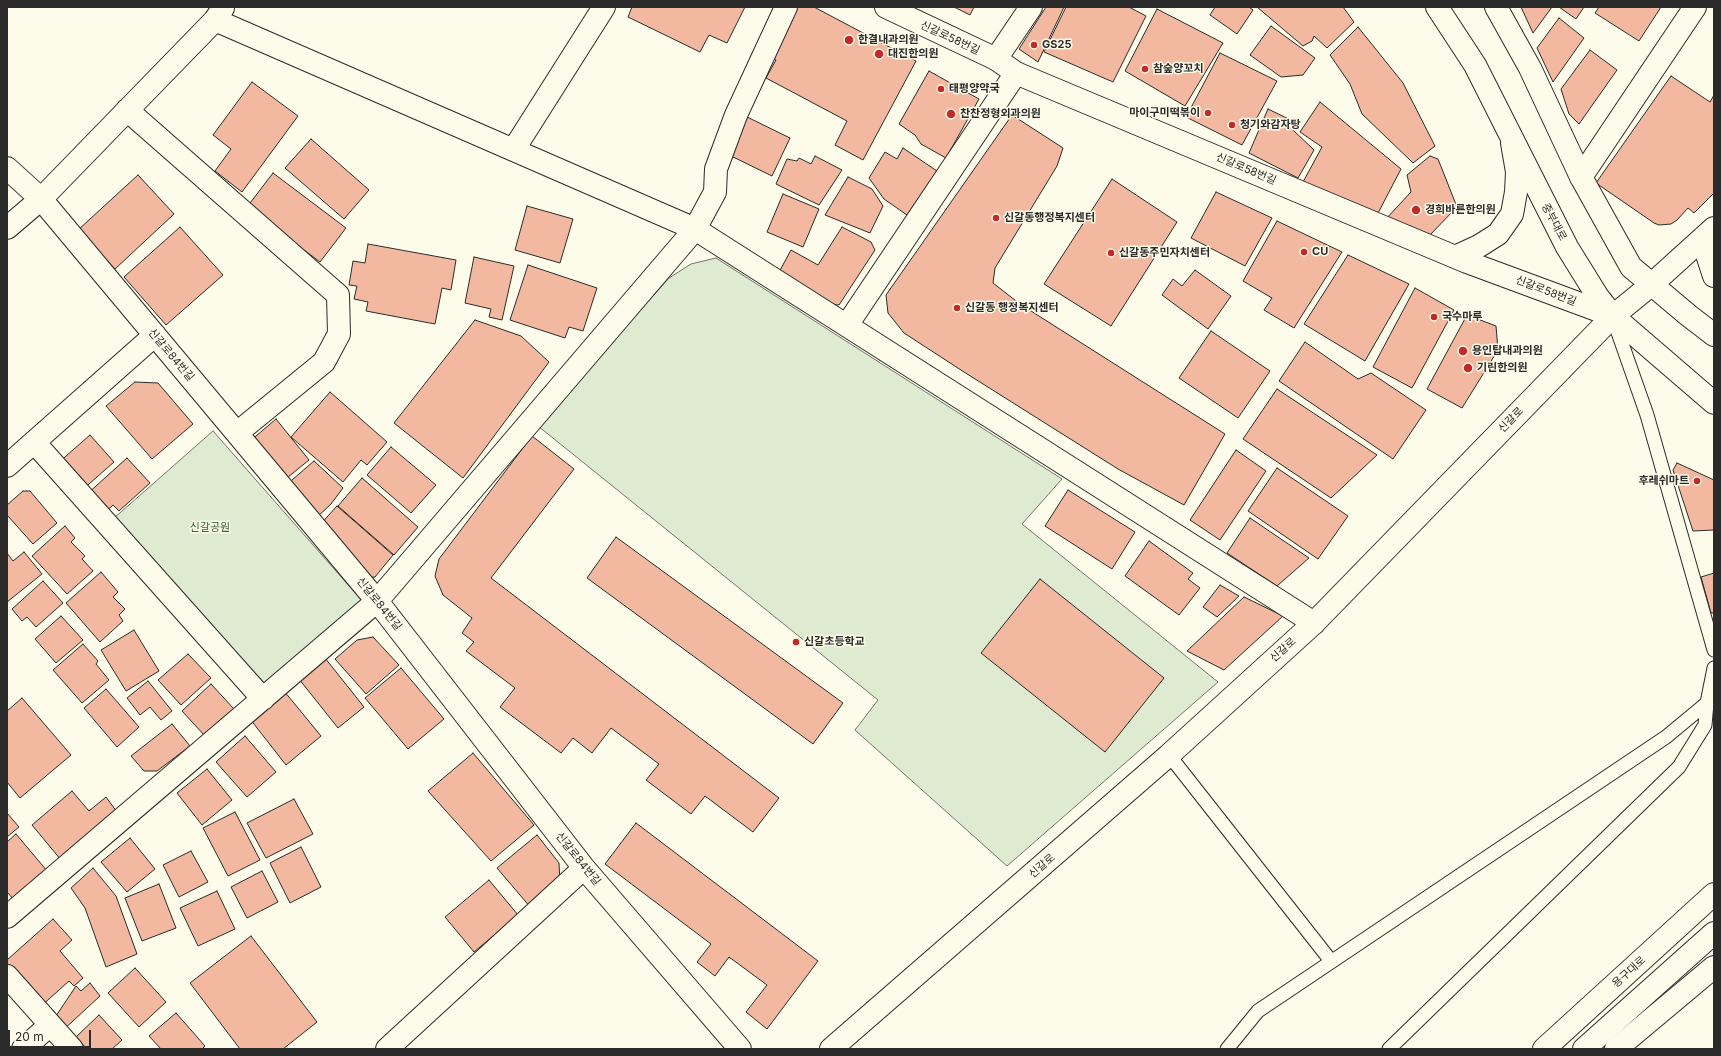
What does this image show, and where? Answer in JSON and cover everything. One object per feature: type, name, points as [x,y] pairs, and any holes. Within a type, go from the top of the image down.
[{"type":"street","points":[[514,149],[604,7]]},
{"type":"street","points":[[7,917],[377,601],[695,228],[715,192],[716,169],[736,115],[786,7]]},
{"type":"street","name":"신갈로58번길","points":[[886,7],[996,59],[1016,73],[1455,257],[1613,316]]},
{"type":"street","points":[[996,59],[1031,7]]},
{"type":"street","name":"중부대로","points":[[1438,7],[1475,65],[1567,247],[1598,297],[1613,316],[1714,403]]},
{"type":"street","points":[[1496,7],[1530,68],[1581,177],[1631,267],[1651,285],[1714,335]]},
{"type":"street","points":[[1581,177],[1695,7]]},
{"type":"street","points":[[7,228],[41,199],[219,13],[514,149],[695,228],[1314,623]]},
{"type":"street","points":[[847,325],[1016,73]]},
{"type":"street","points":[[127,110],[338,295],[339,334],[324,362],[236,433]]},
{"type":"street","points":[[1455,257],[1479,246],[1498,234],[1512,214],[1516,192],[1517,172],[1511,138]]},
{"type":"street","name":"신갈로84번길","points":[[7,168],[41,199],[377,601],[584,868],[740,1049]]},
{"type":"street","points":[[1708,234],[1714,276]]},
{"type":"street","name":"신갈로","points":[[831,1049],[1169,755],[1314,623],[1613,316],[1651,285],[1708,234]]},
{"type":"street","points":[[7,466],[155,335]]},
{"type":"street","points":[[34,442],[263,699]]},
{"type":"street","points":[[388,1049],[584,868]]},
{"type":"street","name":"용구대로","points":[[1544,1049],[1714,894]]},
{"type":"street","points":[[1584,1049],[1714,933]]},
{"type":"street","points":[[1616,1049],[1714,966]]},
{"type":"street","points":[[7,976],[72,1049]]},
{"type":"street","points":[[23,1049],[50,1025]]},
{"type":"lane","points":[[1613,316],[1647,415],[1714,650]]},
{"type":"lane","points":[[1389,1049],[1679,767],[1705,725],[1707,703],[1714,668]]},
{"type":"lane","points":[[1226,1049],[1258,1011],[1666,737],[1707,703]]},
{"type":"lane","points":[[1169,755],[1331,961]]},
{"type":"green space","points":[[716,258],[1062,479],[1022,524],[1218,682],[1007,866],[855,730],[878,700],[538,426],[669,278],[691,264]]},
{"type":"green space","name":"신갈공원","points":[[213,431],[364,603],[265,684],[113,519]]},
{"type":"building","points":[[632,7],[745,7],[727,43],[709,35],[700,52],[628,17]]},
{"type":"building","points":[[796,7],[814,7],[916,61],[863,160],[835,145],[847,121],[766,78],[776,60],[769,57]]},
{"type":"building","points":[[954,7],[974,7],[970,15]]},
{"type":"building","points":[[1046,7],[1064,7],[1038,62],[1019,49]]},
{"type":"building","points":[[1066,7],[1129,7],[1146,16],[1113,82],[1044,52]]},
{"type":"building","points":[[1215,7],[1249,7],[1253,10],[1237,34],[1210,15]]},
{"type":"building","points":[[1257,7],[1343,7],[1354,22],[1327,48],[1314,36],[1312,41],[1303,46]]},
{"type":"building","points":[[1521,7],[1552,7],[1533,33]]},
{"type":"building","points":[[1559,7],[1584,7],[1576,19]]},
{"type":"building","points":[[1599,7],[1661,7],[1639,41],[1595,13]]},
{"type":"building","points":[[1157,9],[1223,43],[1185,106],[1125,71]]},
{"type":"building","points":[[1559,18],[1584,38],[1553,82],[1537,48]]},
{"type":"building","points":[[1271,26],[1315,58],[1303,75],[1281,77],[1250,55]]},
{"type":"building","points":[[1358,27],[1403,83],[1435,146],[1413,163],[1362,114],[1350,84],[1330,55]]},
{"type":"building","points":[[1590,50],[1617,70],[1579,124],[1569,114],[1561,89]]},
{"type":"building","points":[[1220,53],[1277,81],[1242,145],[1186,117]]},
{"type":"building","points":[[929,71],[979,99],[946,158],[921,144],[915,135],[899,124]]},
{"type":"building","points":[[1671,76],[1710,102],[1714,95],[1714,193],[1694,213],[1688,208],[1671,224],[1659,225],[1596,183]]},
{"type":"building","points":[[252,82],[298,116],[242,192],[215,171],[231,149],[213,135]]},
{"type":"building","points":[[1320,102],[1401,169],[1377,215],[1303,182],[1322,147],[1300,132]]},
{"type":"building","points":[[1268,109],[1293,121],[1293,130],[1314,150],[1298,178],[1249,153]]},
{"type":"building","name":"신갈동 행정복지센터","points":[[1012,115],[1063,148],[1057,166],[995,268],[993,283],[1020,304],[1225,434],[1184,505],[1118,469],[964,372],[904,333],[888,313],[886,295]]},
{"type":"building","points":[[745,116],[790,138],[772,176],[727,154]]},
{"type":"building","points":[[311,139],[369,190],[344,219],[285,168]]},
{"type":"building","points":[[903,148],[937,171],[907,215],[884,199],[869,178],[885,152],[897,159]]},
{"type":"building","points":[[815,156],[842,170],[819,205],[776,184],[787,159],[797,161],[799,158],[811,164]]},
{"type":"building","points":[[1430,156],[1438,159],[1457,207],[1428,237],[1385,220],[1411,192],[1407,175]]},
{"type":"building","points":[[273,173],[346,228],[320,262],[247,207]]},
{"type":"building","points":[[138,175],[174,214],[115,269],[78,230]]},
{"type":"building","points":[[848,177],[872,189],[883,206],[870,233],[825,215]]},
{"type":"building","name":"신갈동주민자치센터","points":[[1112,179],[1177,222],[1111,326],[1044,284]]},
{"type":"building","points":[[1216,192],[1272,218],[1245,266],[1191,238]]},
{"type":"building","points":[[783,194],[819,209],[803,247],[767,232]]},
{"type":"building","points":[[527,206],[573,219],[560,263],[515,250]]},
{"type":"building","points":[[1277,221],[1342,252],[1294,328],[1264,310],[1272,298],[1243,281]]},
{"type":"building","points":[[180,227],[223,275],[166,325],[124,277]]},
{"type":"building","points":[[842,227],[871,242],[875,250],[839,305],[826,304],[778,274],[791,250],[818,265]]},
{"type":"building","points":[[368,244],[456,260],[451,290],[442,288],[435,324],[366,311],[368,302],[354,299],[357,286],[349,285],[353,261],[365,263]]},
{"type":"building","points":[[1348,255],[1409,284],[1365,361],[1304,324]]},
{"type":"building","points":[[474,257],[514,266],[502,320],[489,317],[491,309],[465,303]]},
{"type":"building","points":[[528,265],[597,288],[583,331],[569,327],[565,338],[510,320]]},
{"type":"building","points":[[1195,270],[1231,296],[1208,329],[1162,295],[1173,279],[1182,286]]},
{"type":"building","points":[[1415,288],[1454,310],[1412,388],[1373,367]]},
{"type":"building","points":[[1467,315],[1496,326],[1498,350],[1462,408],[1427,389]]},
{"type":"building","points":[[475,320],[521,336],[549,362],[463,478],[394,423]]},
{"type":"building","points":[[1211,331],[1270,371],[1238,418],[1179,378]]},
{"type":"building","points":[[1305,342],[1358,379],[1371,373],[1426,410],[1393,459],[1279,381]]},
{"type":"building","points":[[135,382],[158,383],[193,424],[152,459],[106,406]]},
{"type":"building","points":[[1277,389],[1377,455],[1331,498],[1243,439]]},
{"type":"building","points":[[330,392],[387,442],[367,465],[361,460],[343,482],[291,437]]},
{"type":"building","points":[[276,419],[309,460],[282,482],[249,442]]},
{"type":"building","points":[[90,435],[114,462],[81,491],[57,464]]},
{"type":"building","points":[[532,436],[574,469],[491,578],[779,798],[753,832],[705,796],[691,814],[646,780],[659,764],[611,728],[592,753],[573,738],[561,753],[500,707],[515,688],[466,651],[474,642],[462,633],[472,618],[443,595],[435,576],[439,559]]},
{"type":"building","points":[[391,447],[436,485],[411,513],[367,475]]},
{"type":"building","points":[[1236,450],[1266,471],[1220,540],[1190,520]]},
{"type":"building","points":[[127,458],[150,483],[119,511],[113,505],[103,514],[86,495]]},
{"type":"building","points":[[314,461],[343,488],[331,504],[314,520],[284,487]]},
{"type":"building","points":[[1677,463],[1714,480],[1714,530],[1693,531],[1673,470]]},
{"type":"building","points":[[1277,468],[1348,516],[1318,559],[1248,511]]},
{"type":"building","points":[[362,478],[418,527],[394,555],[338,506]]},
{"type":"building","points":[[1068,490],[1135,532],[1112,569],[1045,526]]},
{"type":"building","points":[[23,491],[30,491],[57,523],[33,544],[7,515],[7,505]]},
{"type":"building","points":[[337,506],[393,555],[375,577],[361,578],[318,527]]},
{"type":"building","points":[[1250,518],[1309,558],[1277,586],[1227,553]]},
{"type":"building","points":[[65,526],[75,538],[71,542],[85,556],[82,559],[93,571],[67,594],[32,556]]},
{"type":"building","points":[[616,537],[843,703],[813,744],[587,578]]},
{"type":"building","points":[[1149,541],[1193,573],[1188,579],[1200,588],[1179,615],[1125,576]]},
{"type":"building","points":[[24,552],[42,574],[7,602],[7,553],[13,561]]},
{"type":"building","points":[[101,572],[118,592],[113,597],[125,609],[119,615],[123,621],[100,642],[66,603]]},
{"type":"building","points":[[1714,573],[1714,613],[1711,613],[1701,577]]},
{"type":"building","points":[[1040,579],[1164,678],[1105,752],[981,653]]},
{"type":"building","points":[[43,581],[63,603],[36,627],[27,617],[22,621],[12,609]]},
{"type":"building","points":[[1220,585],[1239,596],[1217,617],[1203,607]]},
{"type":"building","points":[[1244,597],[1283,616],[1224,670],[1187,651]]},
{"type":"building","points":[[61,616],[83,640],[56,663],[35,639]]},
{"type":"building","points":[[134,630],[159,671],[126,691],[101,650]]},
{"type":"building","points":[[373,637],[399,665],[366,694],[335,659],[357,640]]},
{"type":"building","points":[[83,644],[98,661],[96,664],[109,680],[82,703],[53,670]]},
{"type":"building","points":[[188,654],[211,678],[181,705],[158,680]]},
{"type":"building","points":[[325,658],[364,707],[338,728],[299,679]]},
{"type":"building","points":[[401,668],[444,719],[408,749],[365,698]]},
{"type":"building","points":[[148,681],[172,711],[161,720],[150,707],[140,715],[127,698]]},
{"type":"building","points":[[211,684],[234,709],[205,736],[182,711]]},
{"type":"building","points":[[106,689],[139,727],[117,747],[84,708]]},
{"type":"building","points":[[284,691],[321,736],[286,765],[250,719]]},
{"type":"building","points":[[22,698],[71,755],[20,798],[7,782],[7,711]]},
{"type":"building","points":[[172,724],[190,746],[157,771],[144,771],[131,756]]},
{"type":"building","points":[[245,736],[276,772],[247,797],[216,762]]},
{"type":"building","points":[[473,753],[534,825],[491,861],[428,791]]},
{"type":"building","points":[[207,769],[232,800],[202,825],[177,793]]},
{"type":"building","points":[[72,791],[89,811],[106,797],[117,812],[61,860],[32,825]]},
{"type":"building","points":[[294,799],[313,834],[266,858],[247,823]]},
{"type":"building","points":[[235,812],[260,860],[228,876],[203,828]]},
{"type":"building","points":[[7,813],[19,827],[7,837]]},
{"type":"building","points":[[636,823],[818,961],[767,1029],[746,1012],[767,985],[729,957],[715,976],[697,962],[711,944],[605,864]]},
{"type":"building","points":[[16,834],[48,872],[15,901],[7,892],[7,842]]},
{"type":"building","points":[[537,835],[559,863],[560,884],[531,908],[497,868]]},
{"type":"building","points":[[130,838],[155,869],[127,892],[101,862]]},
{"type":"building","points":[[301,847],[321,887],[290,903],[270,863]]},
{"type":"building","points":[[191,851],[208,882],[179,897],[163,865]]},
{"type":"building","points":[[93,868],[116,896],[137,954],[106,967],[85,908],[71,888]]},
{"type":"building","points":[[262,871],[278,902],[247,918],[231,887]]},
{"type":"building","points":[[489,880],[518,915],[474,952],[445,917]]},
{"type":"building","points":[[159,884],[176,928],[142,941],[125,898]]},
{"type":"building","points":[[217,891],[235,929],[198,946],[180,908]]},
{"type":"building","points":[[53,919],[72,940],[60,951],[83,978],[74,986],[69,981],[39,1008],[7,972],[7,960]]},
{"type":"building","points":[[251,936],[317,1022],[283,1049],[240,1049],[190,983]]},
{"type":"building","points":[[135,968],[166,1002],[139,1027],[108,993]]},
{"type":"building","points":[[90,983],[100,996],[61,1032],[52,1022],[76,986],[81,991]]},
{"type":"building","points":[[176,1013],[205,1046],[202,1049],[161,1049],[149,1036]]},
{"type":"building","points":[[99,1015],[122,1040],[112,1049],[87,1049],[76,1037]]},
{"type":"place","name":"한결내과의원","points":[[849,40]]},
{"type":"place","name":"GS25","points":[[1034,45]]},
{"type":"place","name":"대진한의원","points":[[879,54]]},
{"type":"place","name":"참숲양꼬치","points":[[1145,69]]},
{"type":"place","name":"태평양약국","points":[[941,89]]},
{"type":"place","name":"마이구미떡볶이","points":[[1208,113]]},
{"type":"place","name":"찬찬정형외과의원","points":[[951,114]]},
{"type":"place","name":"청기와감자탕","points":[[1232,125]]},
{"type":"place","name":"경희바른한의원","points":[[1416,210]]},
{"type":"place","name":"신갈동행정복지센터","points":[[996,218]]},
{"type":"place","name":"CU","points":[[1304,252]]},
{"type":"place","name":"신갈동주민자치센터","points":[[1111,253]]},
{"type":"place","name":"신갈동 행정복지센터","points":[[957,308]]},
{"type":"place","name":"국수마루","points":[[1434,317]]},
{"type":"place","name":"용인탑내과의원","points":[[1463,351]]},
{"type":"place","name":"기린한의원","points":[[1468,368]]},
{"type":"place","name":"후레쉬마트","points":[[1697,481]]},
{"type":"place","name":"신갈초등학교","points":[[796,642]]}]
